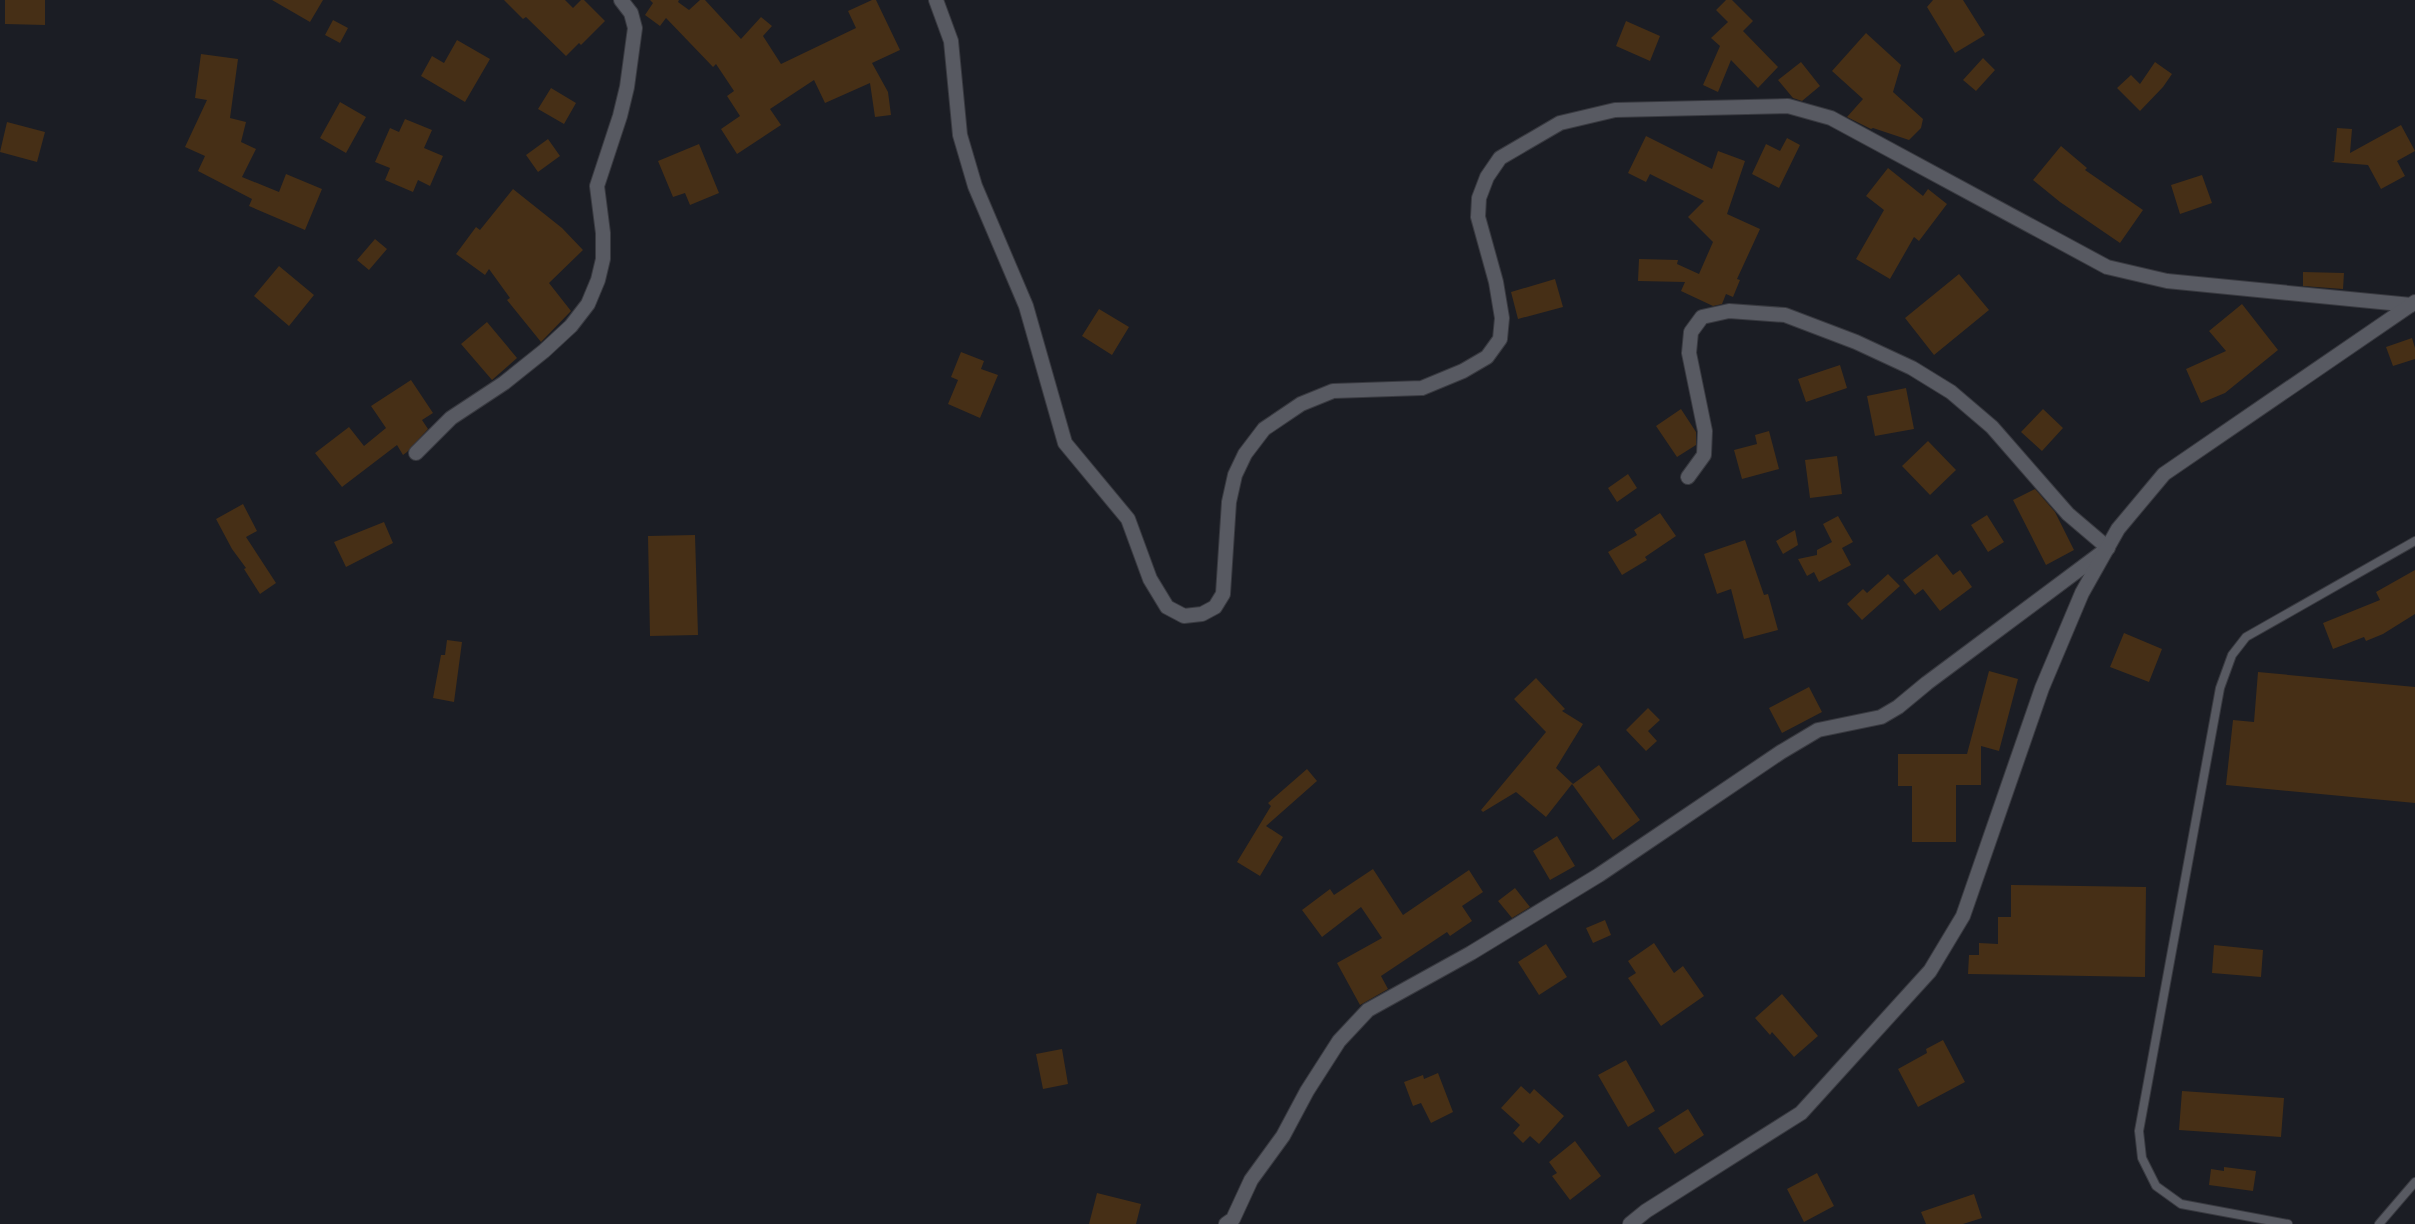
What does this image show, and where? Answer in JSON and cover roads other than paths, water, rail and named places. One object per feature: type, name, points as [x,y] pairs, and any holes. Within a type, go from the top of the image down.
[{"type":"street","points":[[416,453],[451,418],[504,383],[544,351],[571,326],[588,304],[598,280],[603,259],[603,233],[597,186],[620,116],[627,88],[635,28],[631,13],[621,0]]},
{"type":"street","points":[[936,0],[950,41],[960,135],[976,186],[1026,306],[1065,443],[1128,519],[1150,579],[1166,607],[1184,616],[1202,614],[1215,608],[1223,594],[1229,502],[1235,476],[1245,454],[1264,429],[1301,404],[1333,392],[1422,388],[1463,371],[1487,357],[1500,339],[1502,318],[1496,282],[1478,217],[1479,198],[1487,177],[1500,158],[1560,123],[1615,110],[1788,106],[1831,118],[2106,267],[2167,280],[2413,304]]},
{"type":"street","points":[[1630,1224],[1646,1211],[1801,1113],[1930,971],[1963,916],[2042,688],[2082,593],[2118,529],[2164,474],[2413,304]]},
{"type":"street","points":[[1688,477],[1704,455],[1705,431],[1690,353],[1691,332],[1702,317],[1729,310],[1785,315],[1856,342],[1912,368],[1951,392],[1992,427],[2068,514],[2108,548]]},
{"type":"street","points":[[1226,1224],[1233,1219],[1252,1180],[1283,1136],[1307,1091],[1339,1041],[1368,1010],[1471,953],[1599,875],[1781,752],[1818,730],[1881,717],[1898,707],[1927,683],[2108,548]]},
{"type":"lane","points":[[2288,1224],[2181,1204],[2156,1186],[2142,1158],[2139,1132],[2220,688],[2232,655],[2246,637],[2415,540]]},
{"type":"lane","points":[[2379,1224],[2415,1182]]}]
